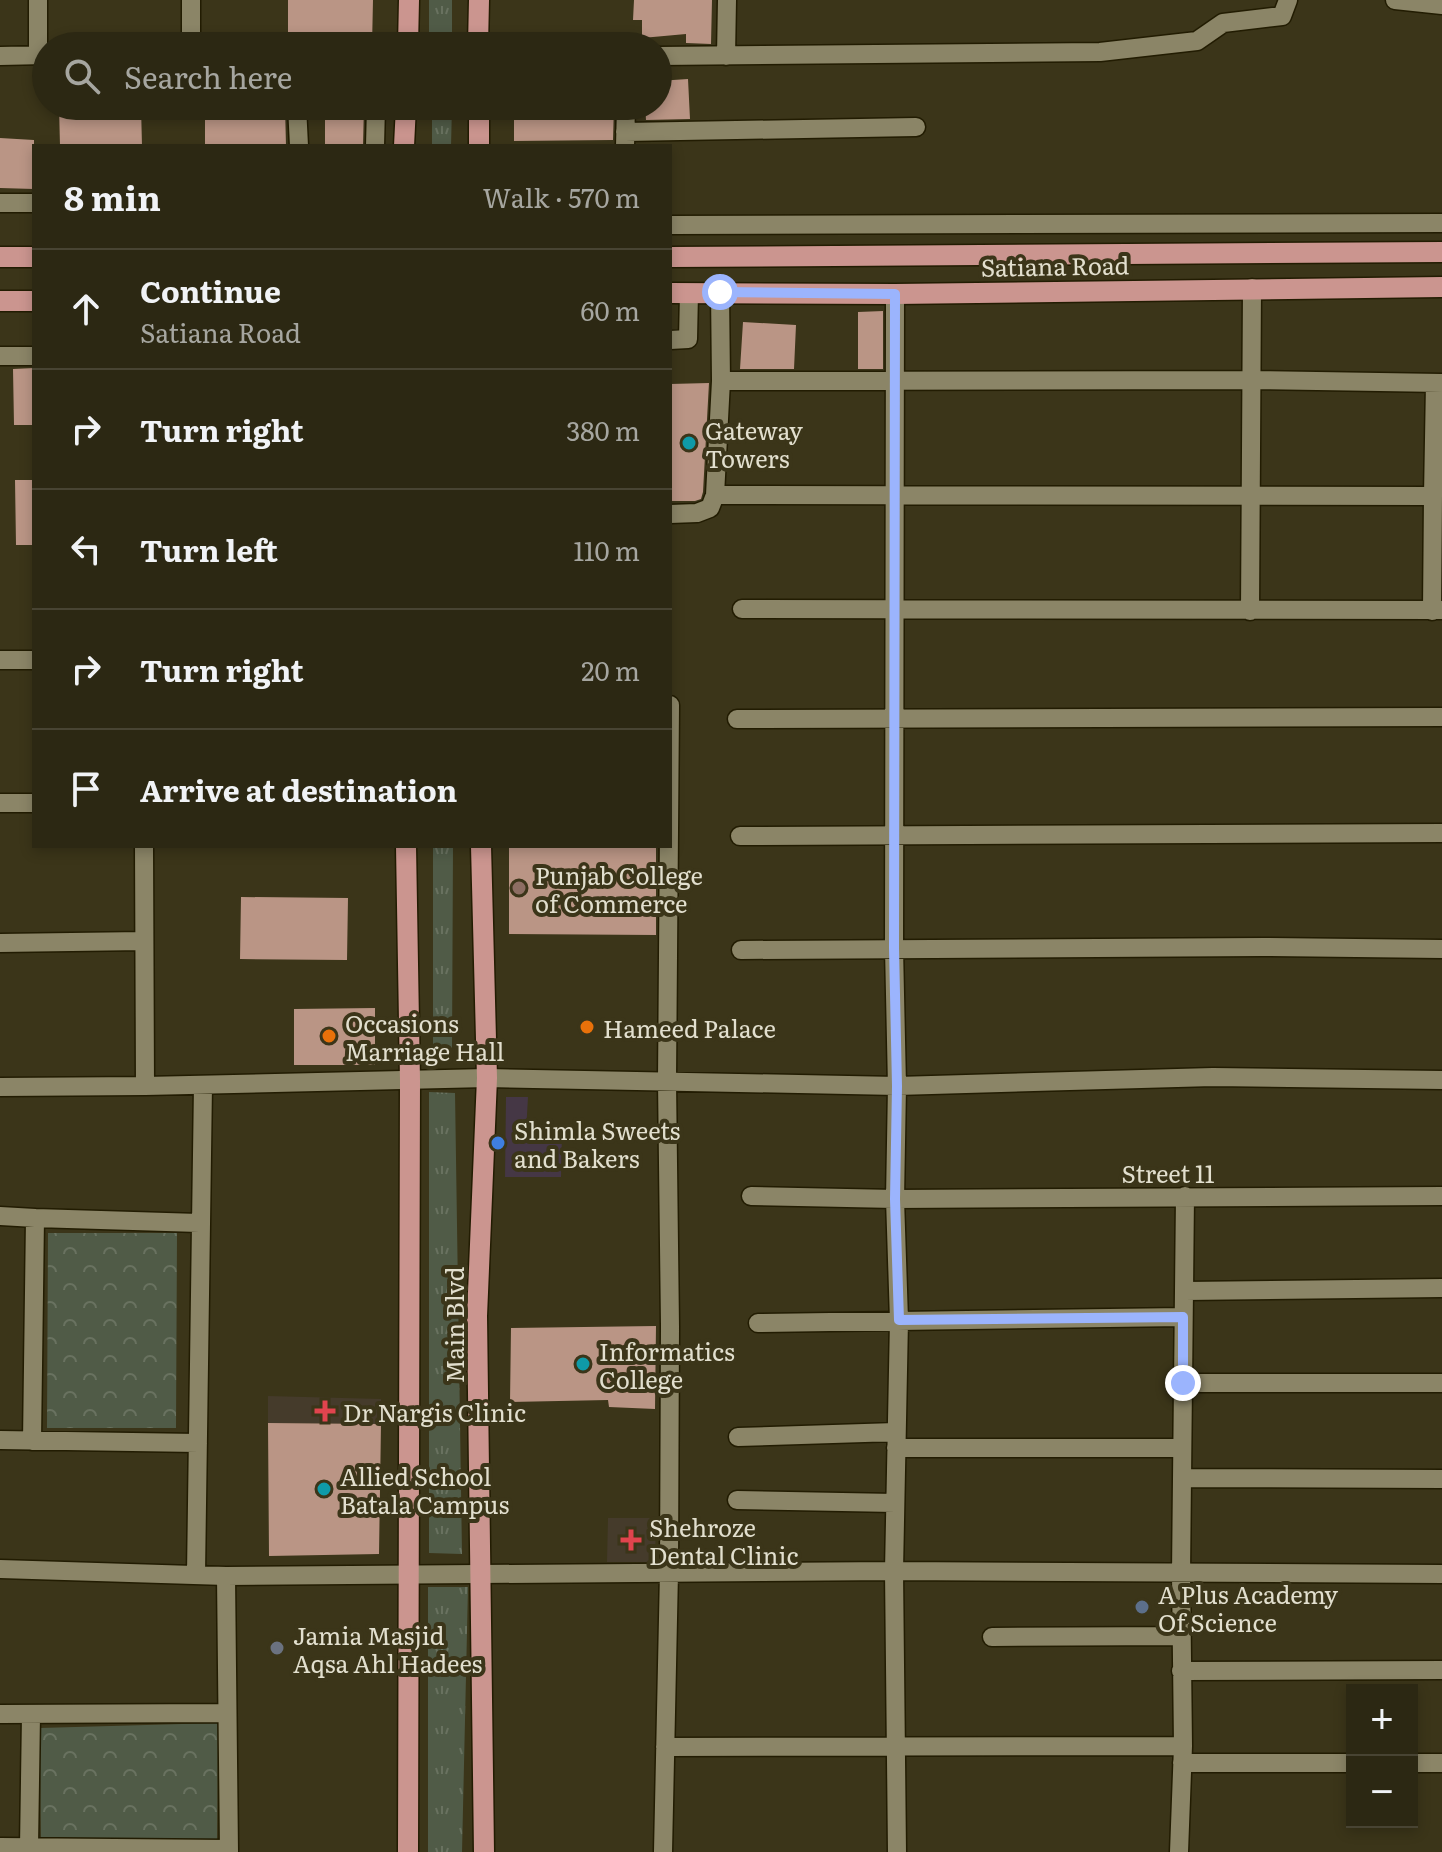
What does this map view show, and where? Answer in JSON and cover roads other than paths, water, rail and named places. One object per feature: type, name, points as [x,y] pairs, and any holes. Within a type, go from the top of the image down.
[{"type":"main road","points":[[408,32],[409,0]]},
{"type":"main road","points":[[478,32],[479,0]]},
{"type":"main road","points":[[404,144],[405,120]]},
{"type":"main road","points":[[479,120],[479,144]]},
{"type":"main road","name":"Satiana Road","points":[[672,257],[1442,252]]},
{"type":"main road","points":[[0,257],[32,257]]},
{"type":"main road","name":"Satiana Road","points":[[679,293],[895,294],[1442,287]]},
{"type":"main road","points":[[0,301],[32,301]]},
{"type":"main road","name":"Main Blvd","points":[[406,848],[410,1081],[408,1852]]},
{"type":"main road","name":"Main Blvd","points":[[481,848],[487,1078],[477,1316],[484,1852]]},
{"type":"street","points":[[38,0],[40,32]]},
{"type":"street","points":[[191,0],[191,32]]},
{"type":"street","points":[[726,56],[727,0]]},
{"type":"street","points":[[672,56],[1100,52],[1197,41],[1223,23],[1282,16],[1288,0]]},
{"type":"street","points":[[1395,0],[1442,5]]},
{"type":"street","points":[[0,56],[32,55]]},
{"type":"street","points":[[298,120],[299,144]]},
{"type":"street","points":[[375,144],[376,120]]},
{"type":"street","points":[[625,139],[916,127]]},
{"type":"street","points":[[0,203],[32,203]]},
{"type":"street","points":[[672,225],[1442,223]]},
{"type":"street","points":[[1250,611],[1252,288]]},
{"type":"street","points":[[672,514],[697,513],[710,508],[715,495],[721,381],[720,292]]},
{"type":"street","points":[[672,340],[688,339],[679,293]]},
{"type":"street","points":[[895,294],[894,948],[899,1320],[894,1571],[897,1852]]},
{"type":"street","points":[[0,356],[32,356]]},
{"type":"street","points":[[721,381],[1253,380],[1438,383],[1433,496],[1437,610],[742,609]]},
{"type":"street","points":[[715,495],[1433,496]]},
{"type":"street","points":[[0,660],[32,660]]},
{"type":"street","points":[[737,719],[1442,717]]},
{"type":"street","points":[[0,803],[32,803]]},
{"type":"street","points":[[740,836],[1442,833]]},
{"type":"street","points":[[144,848],[145,1086]]},
{"type":"street","points":[[663,1852],[669,1572],[669,848]]},
{"type":"street","points":[[0,943],[143,941]]},
{"type":"street","points":[[741,950],[1442,949]]},
{"type":"street","points":[[0,1087],[487,1078],[897,1086],[1213,1077],[1442,1080]]},
{"type":"street","points":[[196,1574],[203,1085]]},
{"type":"street","name":"Street 11","points":[[751,1196],[895,1199],[1442,1196]]},
{"type":"street","points":[[1179,1852],[1185,1196]]},
{"type":"street","points":[[0,1216],[199,1223]]},
{"type":"street","points":[[32,1441],[35,1218]]},
{"type":"street","points":[[1185,1291],[1442,1288]]},
{"type":"street","points":[[758,1323],[1183,1317]]},
{"type":"street","points":[[1183,1383],[1442,1383]]},
{"type":"street","points":[[738,1437],[1182,1448]]},
{"type":"street","points":[[0,1440],[198,1443]]},
{"type":"street","points":[[1182,1478],[1442,1479]]},
{"type":"street","points":[[737,1500],[895,1503]]},
{"type":"street","points":[[0,1569],[226,1576],[894,1571],[1442,1574]]},
{"type":"street","points":[[0,1847],[229,1850],[226,1576]]},
{"type":"street","points":[[992,1637],[1181,1636]]},
{"type":"street","points":[[1181,1671],[1442,1670]]},
{"type":"street","points":[[0,1714],[227,1713]]},
{"type":"street","points":[[29,1847],[31,1715]]},
{"type":"street","points":[[665,1747],[1182,1754],[1346,1763]]},
{"type":"street","points":[[1418,1763],[1442,1763]]},
{"type":"place","name":"Gateway Towers","points":[[689,443]]},
{"type":"place","name":"Punjab College of Commerce","points":[[519,888]]},
{"type":"place","name":"Hameed Palace","points":[[587,1027]]},
{"type":"place","name":"Occasions Marriage Hall","points":[[329,1036]]},
{"type":"place","name":"Shimla Sweets and Bakers","points":[[498,1143]]},
{"type":"place","name":"Informatics College","points":[[583,1364]]},
{"type":"place","name":"Dr Nargis Clinic","points":[[325,1411]]},
{"type":"place","name":"Allied School Batala Campus","points":[[324,1489]]},
{"type":"place","name":"Shehroze Dental Clinic","points":[[631,1540]]},
{"type":"place","name":"A Plus Academy Of Science","points":[[1142,1607]]},
{"type":"place","name":"Jamia Masjid Aqsa Ahl Hadees","points":[[277,1648]]}]
